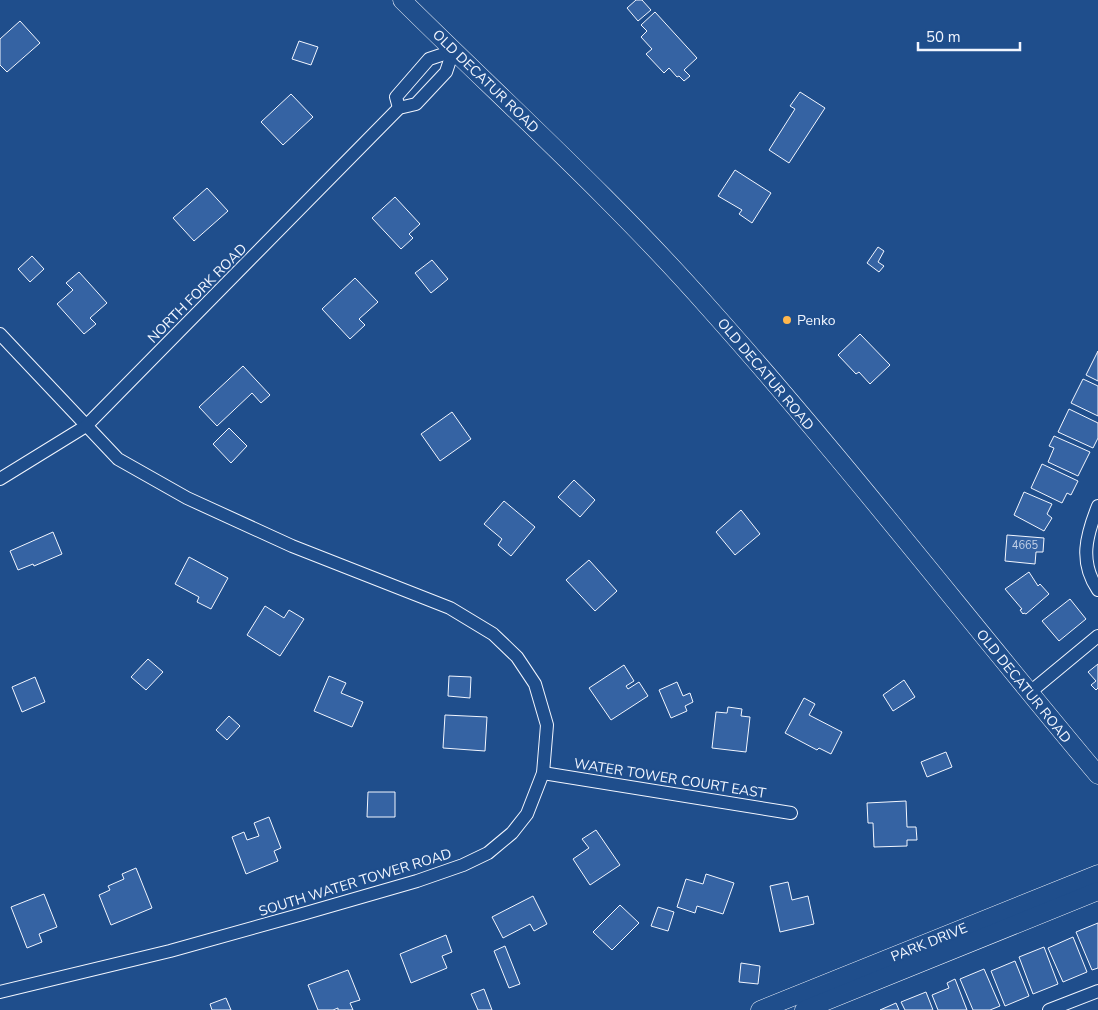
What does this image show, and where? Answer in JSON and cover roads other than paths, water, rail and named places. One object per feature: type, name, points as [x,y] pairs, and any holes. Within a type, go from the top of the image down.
[{"type":"street","name":"OLD DECATUR ROAD","points":[[402,0],[544,138],[664,258],[710,308],[840,460],[1098,776]]},
{"type":"street","name":"NORTH FORK ROAD","points":[[399,108],[396,97],[429,59],[453,51]]},
{"type":"street","name":"NORTH FORK ROAD","points":[[0,479],[86,426],[399,108],[416,104],[446,72],[453,51]]},
{"type":"street","name":"SOUTH WATER TOWER ROAD","points":[[0,334],[118,459],[187,498],[292,546],[450,608],[493,634],[517,657],[535,684],[547,725],[543,773],[527,814],[512,833],[488,853],[463,865],[417,881],[253,928],[0,992]]},
{"type":"street","points":[[1098,507],[1085,546],[1090,574],[1098,590]]},
{"type":"street","points":[[1029,693],[1098,636]]},
{"type":"street","name":"WATER TOWER COURT EAST","points":[[543,773],[791,813]]},
{"type":"street","name":"PARK DRIVE","points":[[760,1010],[1098,874]]},
{"type":"street","name":"PARK DRIVE","points":[[804,1010],[1098,891]]},
{"type":"street","points":[[1048,1010],[1098,991]]},
{"type":"place","name":"Penko","points":[[787,320]]}]
